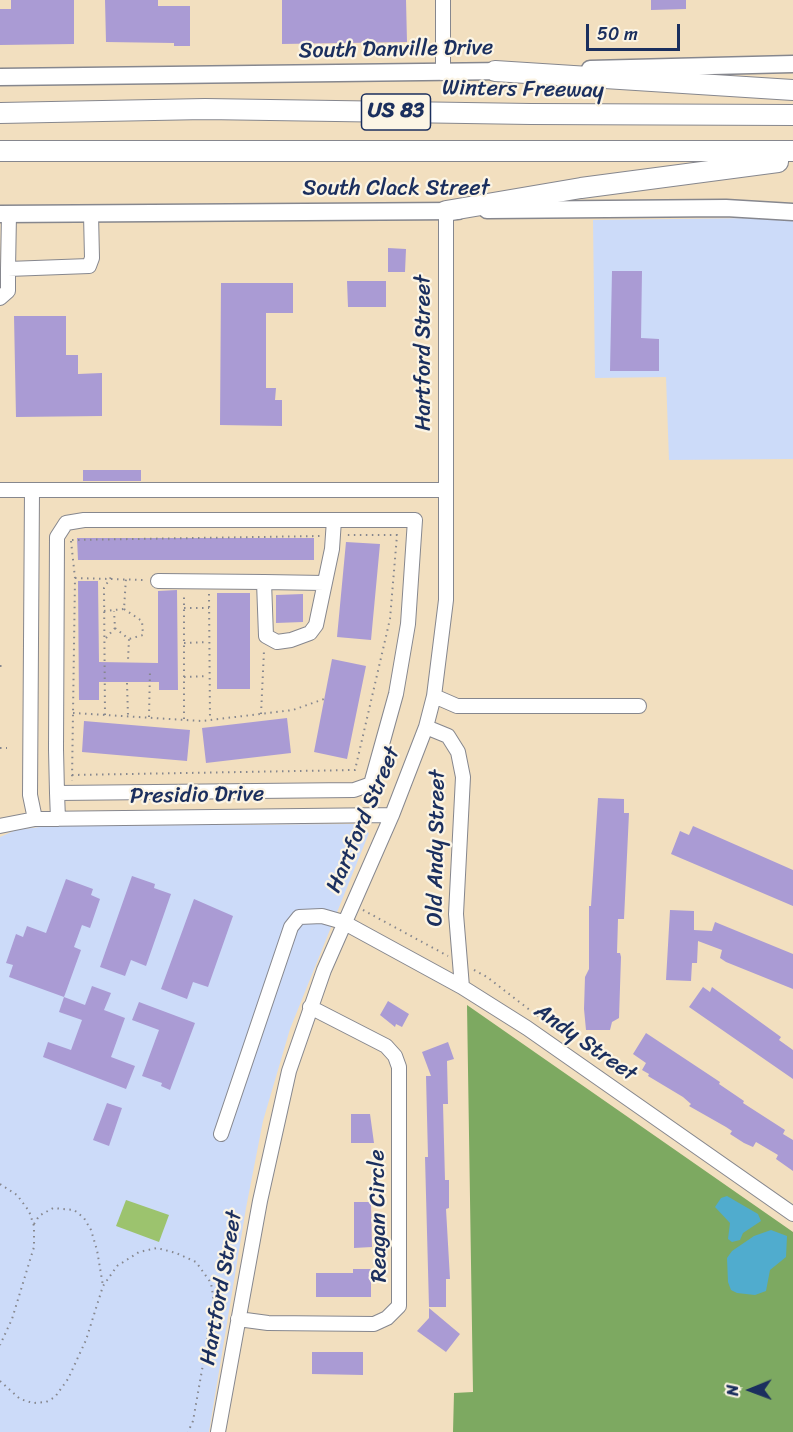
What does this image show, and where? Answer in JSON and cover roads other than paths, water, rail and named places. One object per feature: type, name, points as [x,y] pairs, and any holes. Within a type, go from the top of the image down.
[{"type":"highway","points":[[495,71],[793,90]]},
{"type":"highway","name":"Winters Freeway","points":[[0,113],[205,109],[793,115]]},
{"type":"highway","name":"US 83","points":[[0,152],[793,151]]},
{"type":"highway","points":[[446,211],[581,188],[793,160]]},
{"type":"main road","name":"South Danville Drive","points":[[0,77],[443,74],[793,64]]},
{"type":"main road","name":"South Clack Street","points":[[5,214],[726,208],[793,212]]},
{"type":"street","points":[[443,74],[444,0]]},
{"type":"street","name":"Hartford Street","points":[[218,1432],[237,1319],[281,1102],[310,1007],[344,922],[392,815],[426,727],[434,696],[446,600],[446,211]]},
{"type":"street","points":[[0,298],[8,291],[5,214]]},
{"type":"street","points":[[8,269],[89,266],[92,258],[91,214]]},
{"type":"street","points":[[0,490],[445,490]]},
{"type":"street","points":[[32,490],[30,795],[35,819]]},
{"type":"street","points":[[264,582],[265,633],[268,638],[277,642],[300,638],[310,633],[320,615],[324,582],[332,549],[334,520]]},
{"type":"street","points":[[57,793],[354,790],[371,784],[396,694],[408,624],[414,570],[415,520],[66,523],[57,537],[57,793],[58,819]]},
{"type":"street","points":[[158,581],[324,582]]},
{"type":"street","points":[[434,696],[458,706],[639,706]]},
{"type":"street","name":"Old Andy Street","points":[[426,727],[448,736],[458,752],[462,777],[456,914],[462,987]]},
{"type":"street","points":[[310,790],[310,816]]},
{"type":"street","name":"Presidio Drive","points":[[2,826],[35,819],[392,815]]},
{"type":"street","name":"Andy Street","points":[[221,1134],[291,927],[300,917],[322,916],[344,922],[462,987],[527,1028],[793,1214]]},
{"type":"street","name":"Reagan Circle","points":[[237,1319],[268,1323],[374,1324],[387,1318],[399,1306],[399,1067],[386,1046],[310,1007]]},
{"type":"water","points":[[727,1196],[758,1214],[761,1221],[743,1233],[740,1240],[732,1242],[728,1239],[730,1223],[715,1207],[721,1198]]},
{"type":"water","points":[[771,1230],[787,1236],[786,1257],[770,1270],[766,1291],[755,1295],[731,1290],[728,1282],[727,1258],[732,1251],[754,1236]]}]
